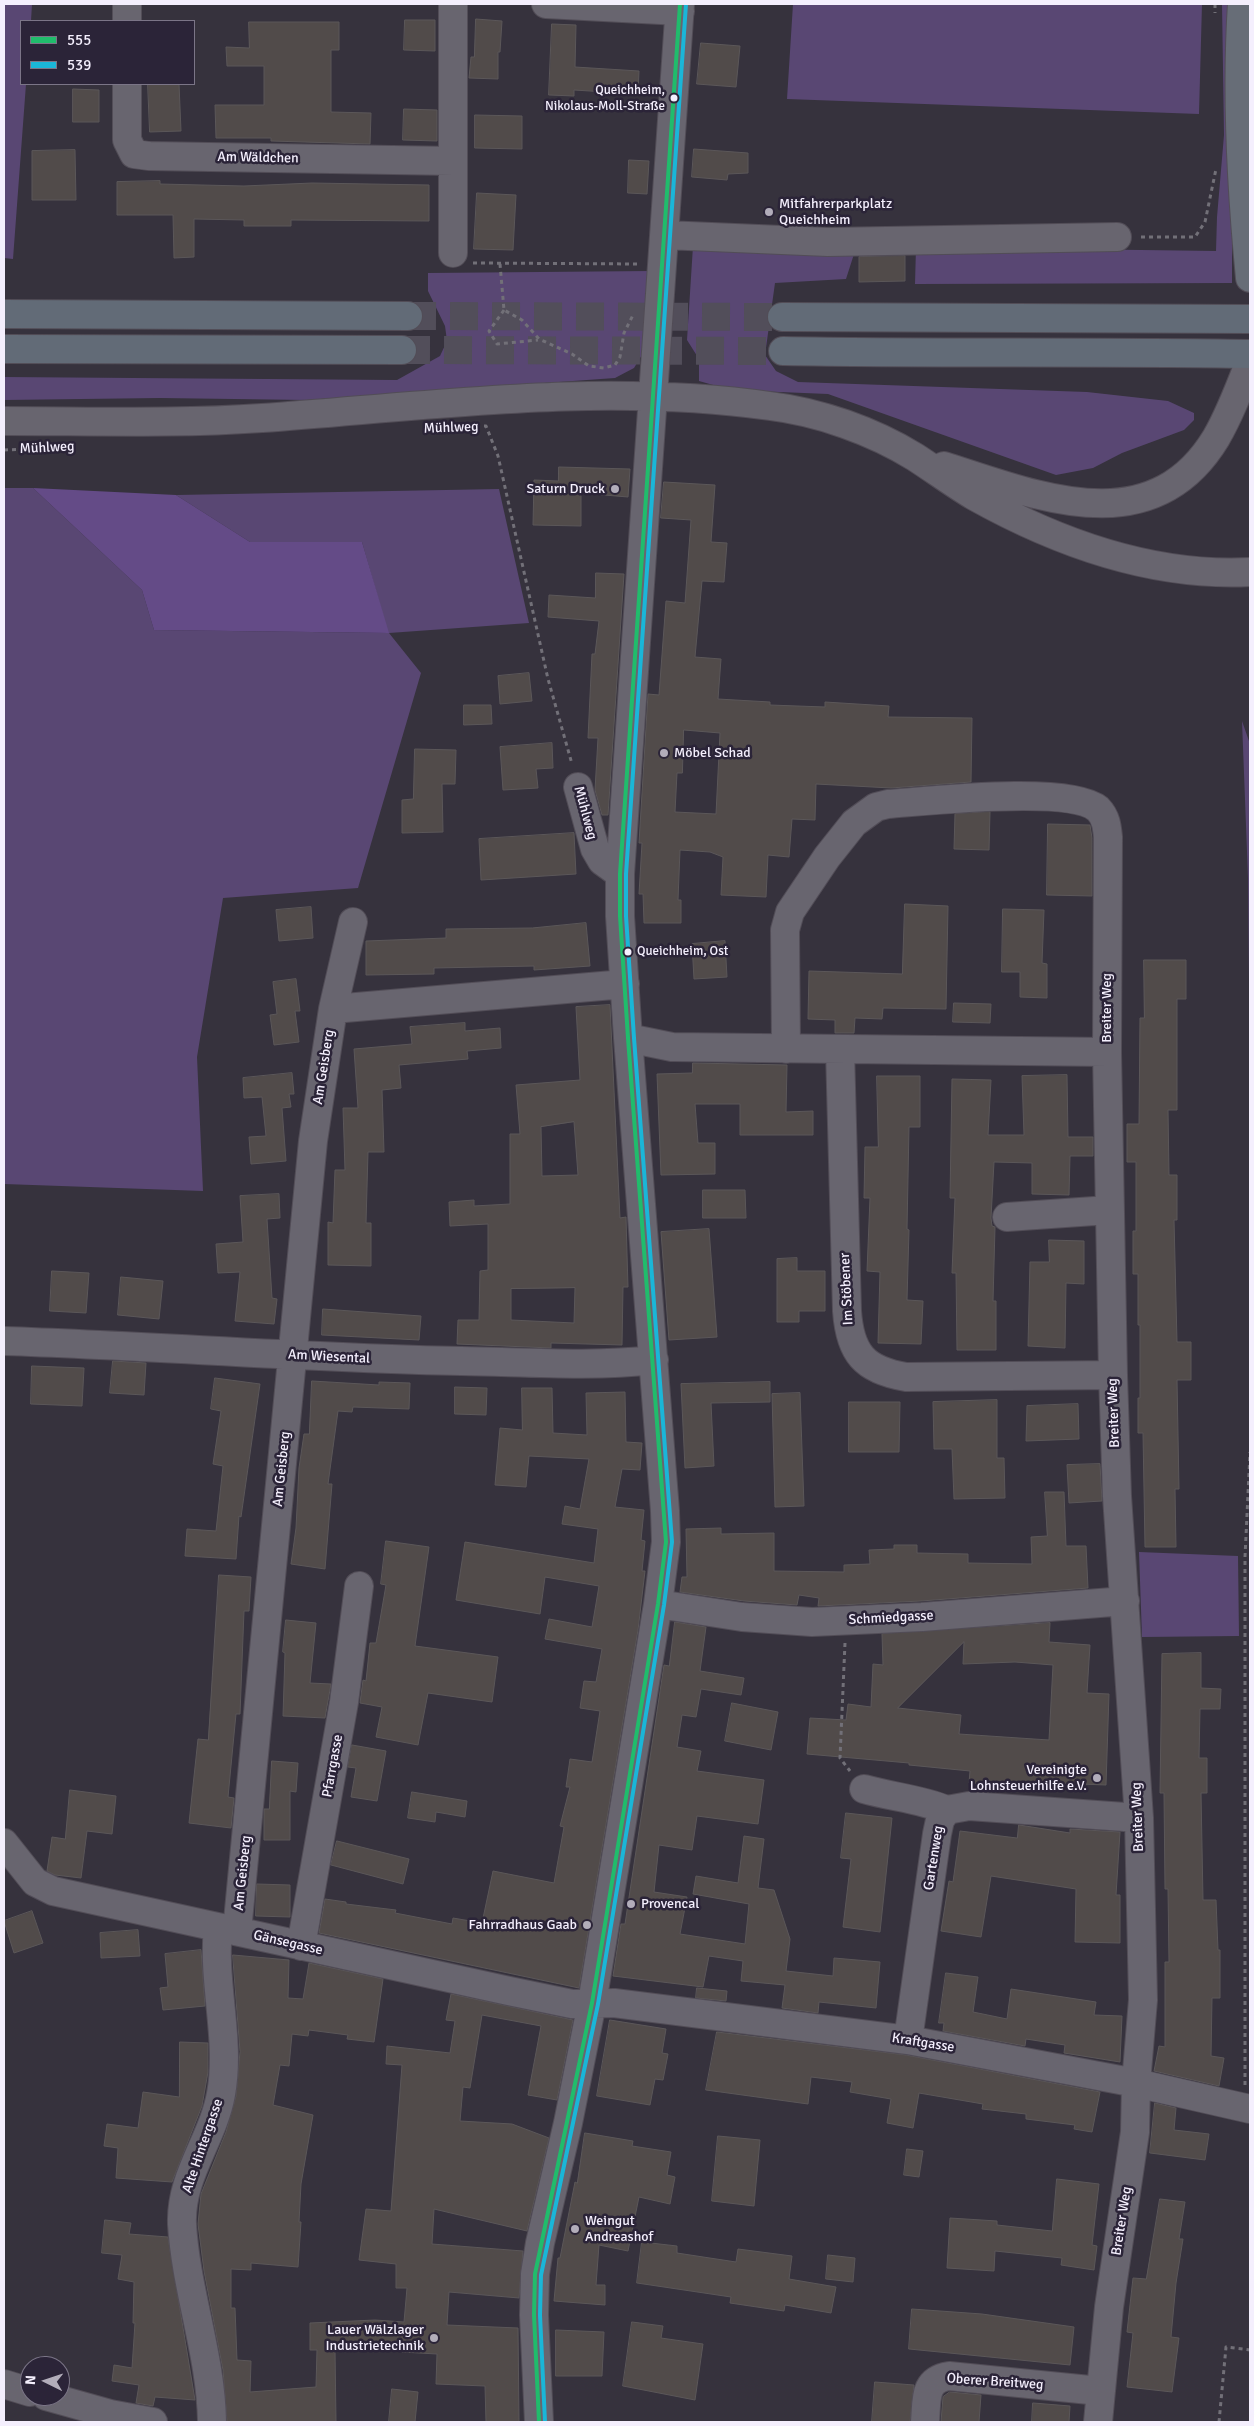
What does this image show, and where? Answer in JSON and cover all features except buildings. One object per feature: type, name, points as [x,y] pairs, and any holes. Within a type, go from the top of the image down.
[{"type":"highway","points":[[4,314],[408,316]]},
{"type":"highway","points":[[782,317],[1250,318]]},
{"type":"highway","points":[[4,349],[402,350]]},
{"type":"highway","points":[[783,351],[924,354],[1153,352],[1250,354]]},
{"type":"main road","points":[[1242,4],[1239,105],[1243,202],[1250,278]]},
{"type":"street","points":[[127,4],[127,20]]},
{"type":"street","points":[[453,4],[453,254]]},
{"type":"street","points":[[539,2422],[534,2316],[540,2243],[568,2123],[592,2003],[658,1604],[666,1530],[628,1038],[620,874],[680,8],[546,4]]},
{"type":"street","name":"Am Wäldchen","points":[[127,85],[127,140],[134,154],[149,156],[453,161]]},
{"type":"street","points":[[665,235],[828,242],[1117,237]]},
{"type":"street","points":[[914,456],[1048,499],[1080,503],[1134,500],[1162,489],[1186,473],[1216,438],[1250,361]]},
{"type":"street","points":[[4,421],[224,420],[499,398],[653,397],[770,406],[788,409],[868,433],[914,456],[971,494],[1023,523],[1079,546],[1150,565],[1193,570],[1250,572]]},
{"type":"street","name":"Mühlweg","points":[[578,787],[595,849],[602,862],[620,874]]},
{"type":"street","name":"Breiter Weg","points":[[786,1049],[785,930],[790,912],[827,857],[854,823],[876,807],[951,800],[1022,797],[1080,800],[1097,808],[1104,816],[1107,826],[1107,1052],[1113,1375],[1117,1496],[1139,1818],[1143,2000],[1136,2083],[1137,2113],[1109,2307],[1098,2422]]},
{"type":"street","name":"Am Geisberg","points":[[228,1929],[293,1356],[313,1141],[334,1009],[353,922]]},
{"type":"street","points":[[334,1009],[625,984]]},
{"type":"street","points":[[628,1038],[672,1047],[1107,1052]]},
{"type":"street","name":"Im Stöbener","points":[[840,1050],[847,1311],[850,1338],[869,1365],[881,1372],[906,1377],[1113,1375]]},
{"type":"street","points":[[1007,1216],[1109,1210]]},
{"type":"street","name":"Am Wiesental","points":[[4,1341],[113,1344],[293,1356],[491,1362],[623,1362],[654,1360]]},
{"type":"street","name":"Pfarrgasse","points":[[301,1946],[344,1702],[359,1586]]},
{"type":"street","name":"Schmiedgasse","points":[[658,1604],[769,1620],[846,1621],[1124,1601]]},
{"type":"street","points":[[864,1789],[889,1797],[926,1801],[947,1810]]},
{"type":"street","name":"Gartenweg","points":[[908,2040],[937,1834],[940,1820],[947,1810],[970,1806],[1139,1818]]},
{"type":"street","name":"Gänsegasse","points":[[4,1843],[20,1865],[36,1882],[44,1887],[70,1896],[563,2002],[592,2003]]},
{"type":"street","name":"Alte Hintergasse","points":[[212,2422],[205,2362],[189,2281],[182,2222],[185,2191],[209,2132],[221,2095],[224,2061],[216,1949],[228,1929]]},
{"type":"street","name":"Kraftgasse","points":[[592,2003],[614,2003],[908,2040],[1136,2083],[1247,2108]]},
{"type":"street","name":"Oberer Breitweg","points":[[925,2422],[928,2393],[932,2382],[940,2377],[949,2376],[1100,2391]]},
{"type":"street","points":[[4,2384],[20,2389]]},
{"type":"street","points":[[70,2403],[110,2414],[153,2422]]},
{"type":"path","points":[[1215,4],[1215,22]]},
{"type":"path","points":[[1117,237],[1195,237],[1205,222],[1216,167]]},
{"type":"path","points":[[453,254],[454,263],[663,264]]},
{"type":"path","points":[[500,264],[504,310],[489,331],[497,344],[539,340]]},
{"type":"path","points":[[504,310],[522,320],[539,340],[572,354],[589,366],[615,365],[620,357],[624,333],[634,312]]},
{"type":"path","name":"Mühlweg","points":[[478,426],[486,426],[498,456],[548,679],[578,787]]},
{"type":"path","name":"Mühlweg","points":[[4,450],[71,447]]},
{"type":"path","points":[[1247,2108],[1245,1557],[1250,1452]]},
{"type":"path","points":[[846,1621],[840,1758],[864,1789]]},
{"type":"path","points":[[1219,2422],[1226,2347],[1250,2350]]},
{"type":"shaded area","points":[[4,4],[32,4],[31,20],[20,20],[20,85],[26,85],[13,259],[4,258]]},
{"type":"shaded area","points":[[793,4],[1202,4],[1199,114],[787,99]]},
{"type":"shaded area","points":[[1222,4],[1229,4],[1232,114],[1232,283],[915,284],[916,247],[1216,251],[1224,135]]},
{"type":"shaded area","points":[[693,246],[854,254],[846,279],[775,283],[765,355],[776,371],[798,382],[1087,392],[1168,401],[1194,413],[1194,420],[1184,430],[1122,453],[1093,468],[1056,475],[828,394],[731,390],[699,381],[699,359],[687,340]]},
{"type":"shaded area","points":[[651,271],[645,350],[634,368],[615,378],[307,400],[160,398],[4,400],[4,377],[397,380],[440,356],[447,341],[445,326],[428,291],[428,273]]},
{"type":"shaded area","points":[[4,488],[33,488],[142,590],[154,630],[388,633],[362,542],[250,542],[176,495],[499,489],[529,623],[389,633],[421,673],[358,888],[223,898],[197,1057],[203,1191],[4,1184]]},
{"type":"shaded area","points":[[33,488],[176,495],[250,542],[362,542],[389,633],[154,630],[142,590]]},
{"type":"shaded area","points":[[1242,721],[1250,744],[1250,1085],[1248,878]]},
{"type":"shaded area","points":[[1139,1552],[1238,1556],[1239,1636],[1142,1637]]},
{"type":"tunnel","points":[[408,316],[782,317]]},
{"type":"tunnel","points":[[402,350],[783,351]]},
{"type":"transit line","name":"555","points":[[539,2422],[534,2315],[535,2274],[592,2003],[658,1604],[666,1542],[628,1038],[620,916],[620,874],[680,4]]},
{"type":"transit line","name":"539","points":[[545,2422],[540,2315],[541,2275],[598,2004],[664,1605],[672,1542],[634,1038],[626,916],[626,874],[686,4]]},
{"type":"place","name":"Queichheim, Nikolaus-Moll-Straße","points":[[674,98]]},
{"type":"place","name":"Mitfahrerparkplatz Queichheim","points":[[769,212]]},
{"type":"place","name":"Saturn Druck","points":[[615,489]]},
{"type":"place","name":"Möbel Schad","points":[[664,753]]},
{"type":"place","name":"Queichheim, Ost","points":[[628,952]]},
{"type":"place","name":"Vereinigte Lohnsteuerhilfe e.V.","points":[[1097,1778]]},
{"type":"place","name":"Provencal","points":[[631,1904]]},
{"type":"place","name":"Fahrradhaus Gaab","points":[[587,1925]]},
{"type":"place","name":"Weingut Andreashof","points":[[575,2229]]},
{"type":"place","name":"Lauer Wälzlager Industrietechnik","points":[[434,2338]]}]
